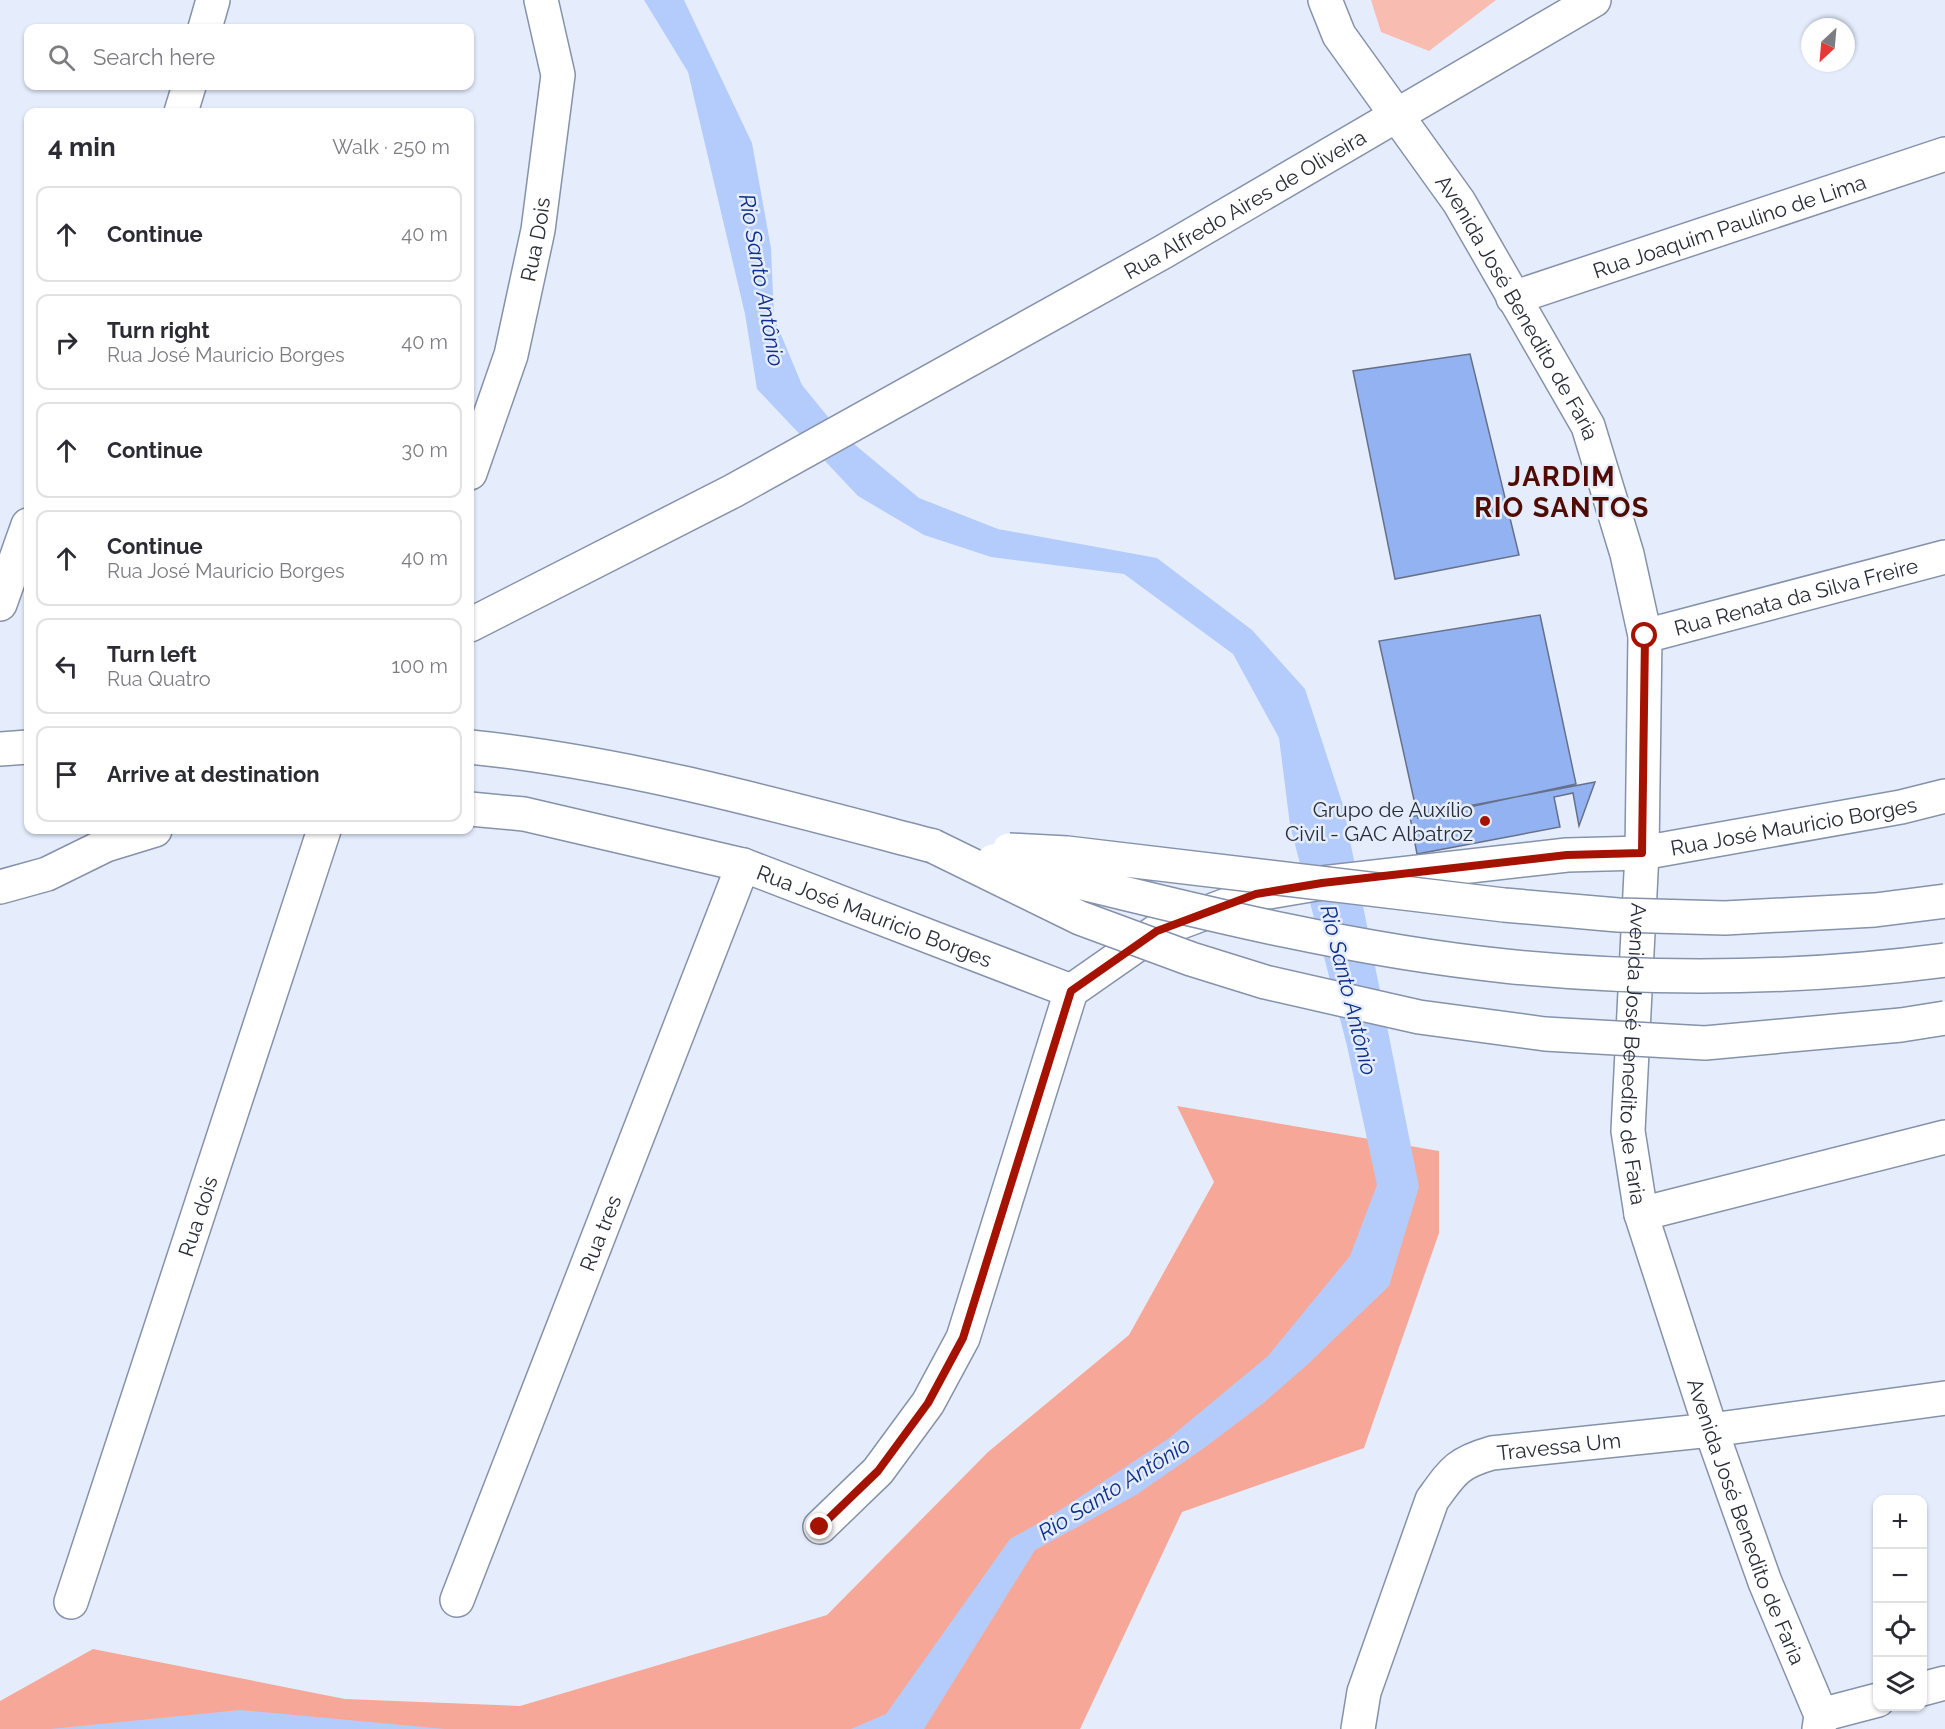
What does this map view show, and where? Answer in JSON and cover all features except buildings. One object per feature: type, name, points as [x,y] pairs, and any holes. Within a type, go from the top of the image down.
[{"type":"main road","points":[[206,24],[213,0]]},
{"type":"main road","name":"Rua Dois","points":[[474,461],[511,355],[538,230],[558,75],[541,0]]},
{"type":"main road","name":"Avenida José Benedito de Faria","points":[[1325,0],[1339,35],[1459,202],[1588,426],[1627,554],[1645,636],[1642,853],[1628,1131],[1641,1214],[1711,1430],[1765,1582],[1820,1722]]},
{"type":"main road","name":"Rua Alfredo Aires de Oliveira","points":[[474,623],[733,491],[1164,252],[1594,0]]},
{"type":"main road","points":[[182,108],[188,90]]},
{"type":"main road","name":"Rua Joaquim Paulino de Lima","points":[[1513,298],[1945,154]]},
{"type":"main road","points":[[12,592],[24,542]]},
{"type":"main road","name":"Rua Renata da Silva Freire","points":[[1645,636],[1945,557]]},
{"type":"main road","points":[[0,749],[24,747]]},
{"type":"main road","points":[[474,747],[512,751],[635,773],[770,804],[1257,925],[1397,951],[1504,966],[1588,972],[1688,975],[1890,967],[1945,960]]},
{"type":"main road","name":"Rua José Mauricio Borges","points":[[474,809],[524,814],[743,865],[1071,991],[1157,931],[1256,894],[1428,870],[1567,855],[1642,853],[1901,807],[1945,796]]},
{"type":"main road","points":[[0,887],[47,874],[106,845],[141,834]]},
{"type":"main road","name":"Rua dois","points":[[71,1602],[323,834]]},
{"type":"main road","points":[[933,846],[1067,853],[1504,905],[1618,915],[1725,918],[1875,910],[1945,901]]},
{"type":"main road","points":[[933,846],[1080,918],[1191,959],[1264,982],[1419,1017],[1545,1034],[1705,1042],[1901,1025],[1945,1018]]},
{"type":"main road","name":"Rua tres","points":[[457,1599],[743,865]]},
{"type":"main road","points":[[820,1527],[878,1471],[928,1403],[963,1338],[1071,991]]},
{"type":"main road","points":[[1641,1214],[1945,1137]]},
{"type":"main road","name":"Travessa Um","points":[[1358,1729],[1364,1692],[1432,1500],[1449,1477],[1465,1461],[1492,1453],[1711,1430],[1945,1398]]},
{"type":"main road","points":[[1927,1688],[1945,1683]]},
{"type":"main road","points":[[1820,1722],[1873,1702]]},
{"type":"shaded area","points":[[1371,0],[1496,0],[1429,51],[1381,32]]},
{"type":"shaded area","points":[[1177,1106],[1439,1151],[1439,1233],[1364,1448],[1182,1512],[1080,1729],[0,1729],[0,1701],[93,1649],[345,1699],[520,1706],[827,1615],[988,1452],[1129,1335],[1214,1182]]},
{"type":"water","name":"Rio Santo Antônio","points":[[644,0],[684,0],[752,143],[771,248],[774,318],[802,385],[842,434],[919,498],[998,529],[1157,558],[1252,630],[1305,689],[1343,805],[1419,1187],[1389,1286],[1307,1365],[1261,1405],[1204,1448],[1136,1495],[1035,1550],[924,1729],[851,1729],[886,1714],[1010,1539],[1051,1516],[1168,1439],[1268,1356],[1350,1256],[1377,1185],[1347,1046],[1290,825],[1279,738],[1233,654],[1124,574],[991,557],[924,535],[858,496],[757,389],[745,314],[688,72]]},
{"type":"water","points":[[240,1710],[445,1729],[50,1729]]},
{"type":"place","name":"Grupo de Auxílio Civil - GAC Albatroz","points":[[1485,821]]},
{"type":"district","name":"JARDIM RIO SANTOS","points":[[1562,492]]},
{"type":"route","points":[[820,1527],[878,1471],[928,1403],[963,1338],[1071,991],[1157,931],[1256,894],[1322,883],[1567,855],[1642,853],[1645,636]]}]
